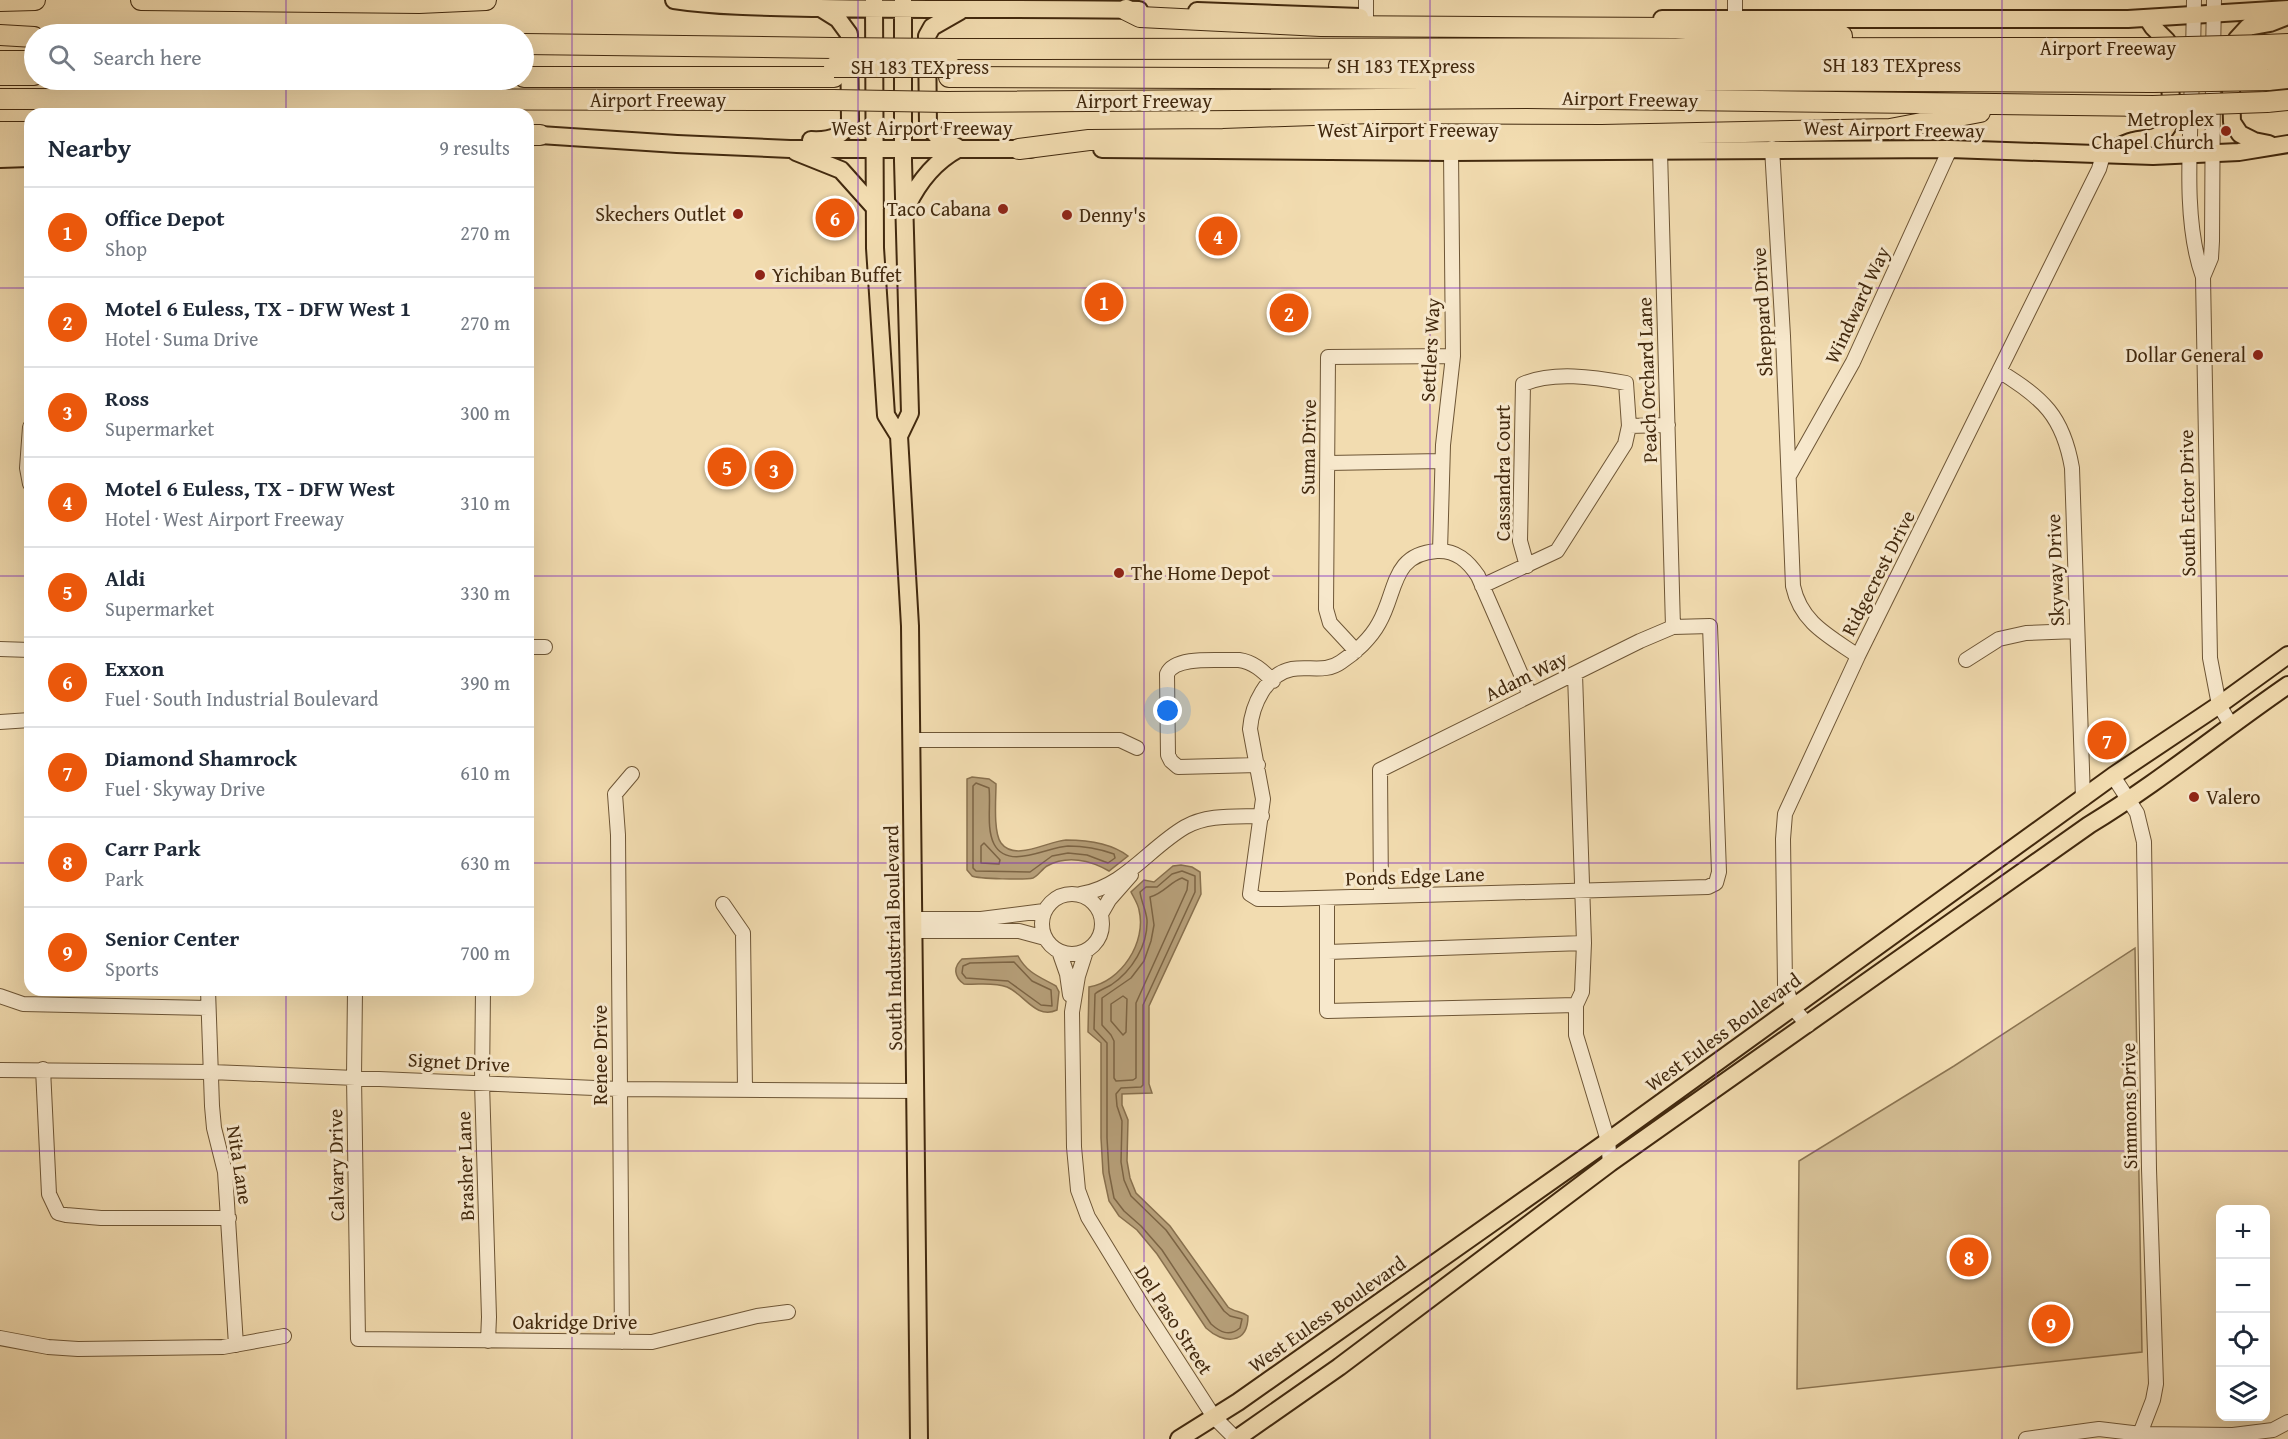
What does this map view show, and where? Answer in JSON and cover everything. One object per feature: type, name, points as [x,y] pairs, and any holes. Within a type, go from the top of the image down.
[{"type":"highway","points":[[0,1],[35,0]]},
{"type":"highway","points":[[141,0],[419,3],[486,0]]},
{"type":"highway","points":[[1126,9],[1140,17],[1321,26],[1676,28],[1868,37],[2089,40],[2152,65]]},
{"type":"highway","points":[[0,35],[24,36]]},
{"type":"highway","name":"Airport Freeway","points":[[534,45],[834,64],[2152,65],[2266,52],[2288,44]]},
{"type":"highway","points":[[0,49],[24,50]]},
{"type":"highway","points":[[2266,52],[2288,58]]},
{"type":"highway","points":[[0,61],[24,61]]},
{"type":"highway","name":"SH 183 TEXpress","points":[[534,67],[834,64],[2152,65],[2278,79]]},
{"type":"highway","name":"SH 183 TEXpress","points":[[534,76],[834,64]]},
{"type":"highway","points":[[0,75],[24,75]]},
{"type":"highway","name":"Airport Freeway","points":[[0,99],[947,102],[1527,98],[2153,106],[2288,100]]},
{"type":"highway","points":[[1019,149],[1089,140],[1223,139],[1373,134],[1602,135],[1890,129],[2026,104]]},
{"type":"highway","points":[[0,132],[24,132]]},
{"type":"highway","points":[[0,146],[24,144]]},
{"type":"main road","points":[[674,0],[728,5],[819,8],[874,5],[963,9],[1366,8],[1735,19],[1875,20],[2147,18],[2193,8],[2288,9]]},
{"type":"main road","points":[[819,8],[835,0]]},
{"type":"main road","points":[[1031,0],[1052,8]]},
{"type":"main road","name":"South Industrial Boulevard","points":[[874,5],[875,248],[886,415],[899,436]]},
{"type":"main road","name":"South Industrial Boulevard","points":[[903,5],[903,148],[910,413],[899,436],[909,626],[919,1439]]},
{"type":"main road","points":[[783,148],[796,140],[822,141],[838,136],[848,128],[850,120],[849,34],[838,19],[819,8]]},
{"type":"main road","points":[[959,148],[940,139],[928,126],[927,36],[932,27],[963,9]]},
{"type":"main road","points":[[2284,145],[2254,141],[2240,134],[2232,122],[2230,56],[2237,39],[2248,27],[2270,23],[2288,16]]},
{"type":"main road","points":[[2103,155],[2132,141],[2151,140],[2164,134],[2170,122],[2172,114],[2167,41],[2152,27],[2147,18]]},
{"type":"main road","name":"West Airport Freeway","points":[[534,135],[676,144],[874,149],[1451,152],[1772,148],[1950,149],[2103,155],[2191,155],[2284,145]]},
{"type":"main road","points":[[783,148],[841,170],[875,208]]},
{"type":"main road","points":[[905,210],[915,189],[928,172],[944,157],[959,148]]},
{"type":"main road","points":[[0,159],[24,158]]},
{"type":"main road","name":"West Euless Boulevard","points":[[1179,1439],[1238,1402],[1608,1142],[2113,776],[2219,705],[2288,655]]},
{"type":"main road","points":[[1236,1439],[1339,1367],[1610,1163],[1808,1026],[2083,830],[2130,800],[2288,685]]},
{"type":"main road","points":[[918,1418],[924,1439]]},
{"type":"street","points":[[1735,0],[1735,19]]},
{"type":"street","name":"South Ector Drive","points":[[2193,8],[2191,218],[2195,256],[2203,277],[2210,658],[2219,705],[2231,725]]},
{"type":"street","name":"South Ector Drive","points":[[2203,277],[2211,258],[2214,8]]},
{"type":"street","name":"Sheppard Drive","points":[[1772,148],[1790,474],[1790,553],[1796,600],[1806,618],[1858,656]]},
{"type":"street","name":"Windward Way","points":[[1790,474],[1853,362],[1950,149]]},
{"type":"street","name":"Peach Orchard Lane","points":[[1660,151],[1673,627]]},
{"type":"street","name":"Settlers Way","points":[[1440,551],[1443,461],[1453,356],[1451,152]]},
{"type":"street","name":"Ridgecrest Drive","points":[[1808,1026],[1793,1008],[1785,985],[1783,839],[1785,814],[1858,656],[2099,169],[2103,155]]},
{"type":"street","name":"Suma Drive","points":[[1356,651],[1330,623],[1326,609],[1328,357],[1453,356]]},
{"type":"street","name":"Skyway Drive","points":[[1999,371],[2038,397],[2053,415],[2066,438],[2072,468],[2083,799]]},
{"type":"street","name":"Cassandra Court","points":[[1527,566],[1520,541],[1523,384],[1537,378],[1569,377],[1601,378],[1626,382],[1629,426]]},
{"type":"street","points":[[1482,586],[1557,551],[1624,444],[1629,426],[1668,426]]},
{"type":"street","points":[[1328,463],[1443,461]]},
{"type":"street","points":[[1072,1011],[1067,974],[1059,951],[1045,938],[1042,930],[1044,911],[1049,903],[1064,894],[1093,892],[1106,886],[1139,864],[1186,827],[1210,818],[1262,816],[1263,790],[1250,729],[1251,717],[1259,694],[1278,675],[1292,669],[1320,669],[1336,666],[1356,651],[1379,623],[1392,588],[1406,563],[1417,555],[1440,551],[1458,555],[1470,564],[1530,695]]},
{"type":"street","name":"Ponds Edge Lane","points":[[1262,816],[1250,894],[1258,899],[1708,887],[1716,883],[1719,878],[1710,626],[1673,627]]},
{"type":"street","name":"Adam Way","points":[[1381,896],[1380,770],[1673,627]]},
{"type":"street","points":[[1966,660],[1999,639],[2026,633],[2077,631]]},
{"type":"street","points":[[534,647],[545,647]]},
{"type":"street","points":[[0,649],[24,650]]},
{"type":"street","points":[[1258,765],[1178,766],[1171,761],[1168,755],[1167,674],[1169,669],[1178,662],[1247,661],[1260,668],[1273,681]]},
{"type":"street","points":[[1575,674],[1584,943],[1582,992],[1576,1005],[1576,1035],[1608,1142],[1610,1163]]},
{"type":"street","points":[[0,722],[24,720]]},
{"type":"street","points":[[911,740],[1120,740],[1137,748]]},
{"type":"street","name":"Renee Drive","points":[[622,1342],[618,835],[615,794],[632,774]]},
{"type":"street","name":"Simmons Drive","points":[[2113,776],[2137,813],[2144,842],[2149,1169],[2156,1384],[2153,1400],[2139,1436]]},
{"type":"street","points":[[1101,914],[1109,900],[1139,864]]},
{"type":"street","points":[[1059,951],[1077,954],[1086,951],[1099,939],[1102,931],[1101,914],[1090,898],[1081,894]]},
{"type":"street","points":[[1327,898],[1327,1011],[1576,1005]]},
{"type":"street","points":[[723,903],[743,933],[745,1089]]},
{"type":"street","points":[[914,925],[1044,911]]},
{"type":"street","points":[[914,925],[1019,932],[1045,938]]},
{"type":"street","points":[[1328,952],[1584,943]]},
{"type":"street","points":[[1072,1011],[1078,976],[1086,951]]},
{"type":"street","points":[[0,996],[23,1004],[208,1008]]},
{"type":"street","points":[[137,1005],[138,996]]},
{"type":"street","name":"Nita Lane","points":[[208,996],[214,1128],[225,1172],[236,1345]]},
{"type":"street","name":"Calvary Drive","points":[[355,996],[358,1340]]},
{"type":"street","name":"Brasher Lane","points":[[483,996],[482,1083],[488,1341]]},
{"type":"street","name":"Del Paso Street","points":[[1072,1011],[1075,1167],[1078,1190],[1088,1217],[1214,1417],[1236,1439]]},
{"type":"street","points":[[43,1069],[49,1194],[58,1213],[101,1218],[228,1218]]},
{"type":"street","name":"Signet Drive","points":[[0,1070],[211,1072],[619,1089],[915,1091]]},
{"type":"street","name":"Oakridge Drive","points":[[358,1340],[652,1342],[757,1316],[788,1312]]},
{"type":"street","points":[[0,1338],[78,1350],[236,1345],[284,1336]]},
{"type":"street","name":"Del Paso Street","points":[[1214,1417],[1220,1439]]},
{"type":"street","points":[[2026,1439],[2099,1429],[2139,1436],[2256,1434],[2273,1430],[2288,1422]]},
{"type":"shaded area","points":[[2135,948],[2142,1352],[1797,1389],[1799,1161],[1954,1066]]},
{"type":"water","points":[[972,777],[989,779],[996,784],[998,838],[1007,848],[1023,851],[1059,841],[1074,840],[1106,845],[1128,856],[1109,871],[1094,864],[1070,860],[1047,866],[1033,878],[1002,879],[972,876],[967,870],[967,779]]},
{"type":"water","points":[[1173,866],[1192,867],[1200,872],[1201,894],[1149,1006],[1149,1084],[1152,1093],[1122,1094],[1122,1105],[1128,1120],[1127,1161],[1136,1193],[1170,1226],[1228,1307],[1248,1316],[1244,1332],[1233,1339],[1220,1337],[1206,1328],[1157,1254],[1137,1230],[1119,1216],[1109,1201],[1103,1173],[1101,1043],[1088,1032],[1089,987],[1101,984],[1121,969],[1135,947],[1140,922],[1138,908],[1131,892],[1144,880],[1154,882]]},
{"type":"water","points":[[1018,956],[1030,971],[1056,986],[1059,992],[1057,1010],[1043,1012],[1007,987],[991,984],[964,984],[957,975],[957,965],[962,959]]},
{"type":"place","name":"Metroplex Chapel Church","points":[[2226,131]]},
{"type":"place","name":"Taco Cabana","points":[[1003,209]]},
{"type":"place","name":"Skechers Outlet","points":[[738,214]]},
{"type":"place","name":"Denny's","points":[[1067,215]]},
{"type":"place","name":"Exxon","points":[[835,218]]},
{"type":"place","name":"Motel 6 Euless, TX - DFW West","points":[[1218,236]]},
{"type":"place","name":"Yichiban Buffet","points":[[760,275]]},
{"type":"place","name":"Office Depot","points":[[1104,302]]},
{"type":"place","name":"Motel 6 Euless, TX - DFW West 1","points":[[1289,313]]},
{"type":"place","name":"Dollar General","points":[[2258,355]]},
{"type":"place","name":"Aldi","points":[[727,467]]},
{"type":"place","name":"Ross","points":[[774,470]]},
{"type":"place","name":"The Home Depot","points":[[1119,573]]},
{"type":"place","name":"Diamond Shamrock","points":[[2107,740]]},
{"type":"place","name":"Valero","points":[[2194,797]]},
{"type":"place","name":"Carr Park","points":[[1969,1257]]},
{"type":"place","name":"Senior Center","points":[[2051,1324]]}]
